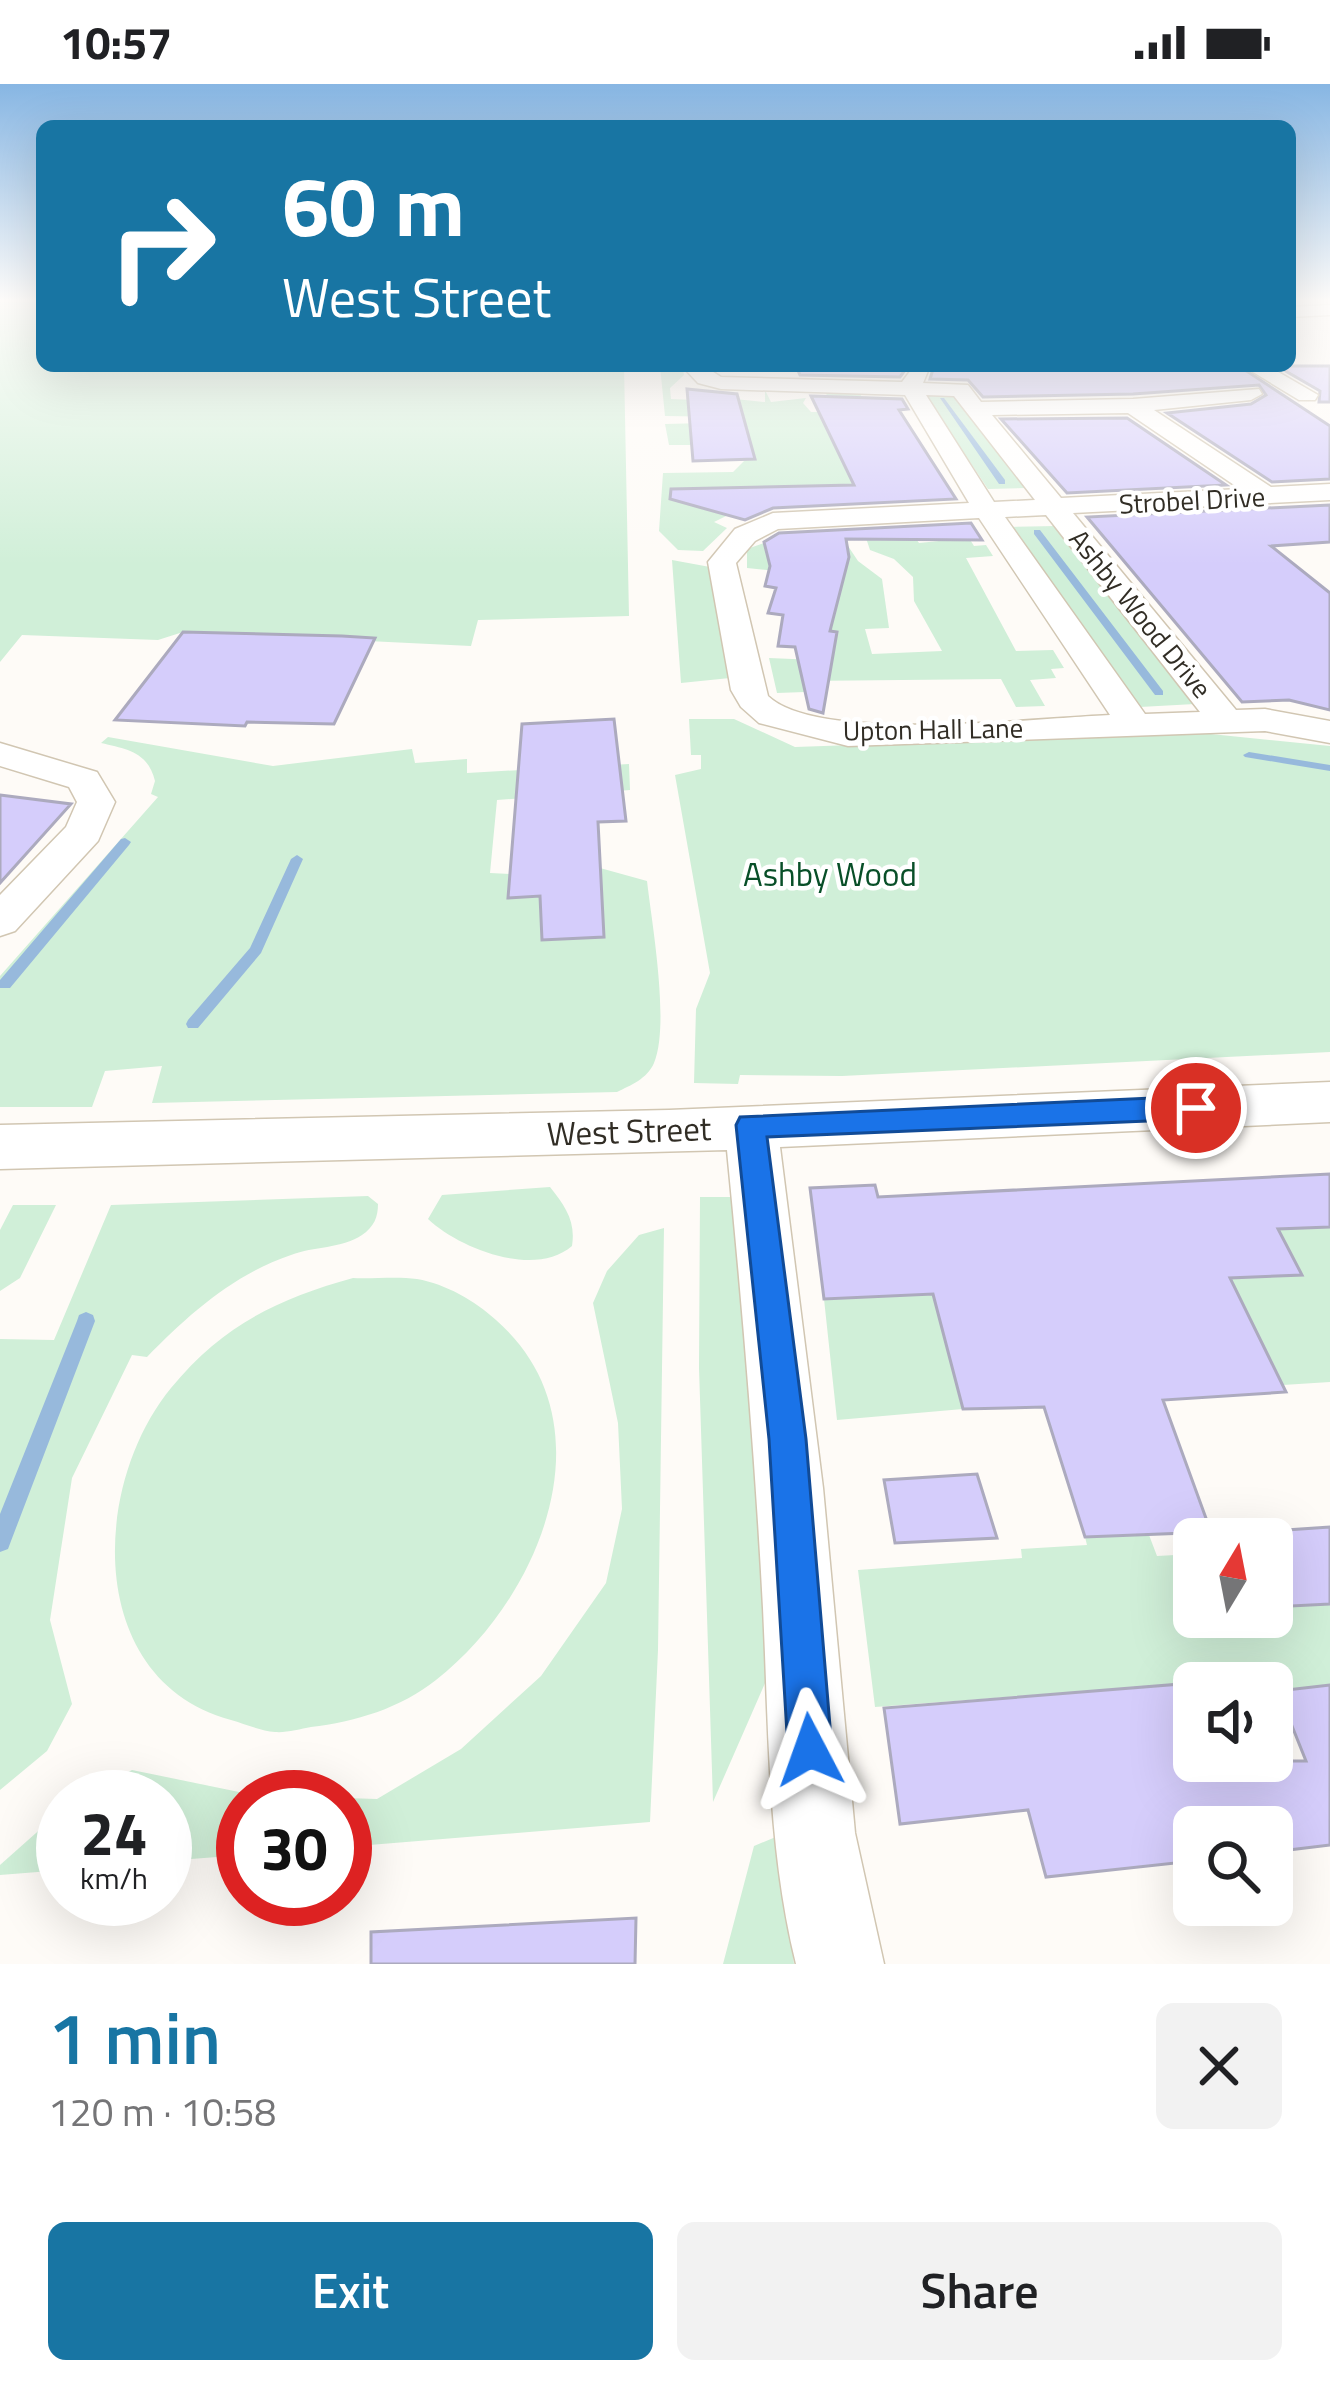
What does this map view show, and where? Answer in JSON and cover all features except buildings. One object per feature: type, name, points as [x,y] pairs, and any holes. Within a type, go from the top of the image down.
[{"type":"street","name":"Ashby Wood Drive","points":[[912,390],[989,512],[1134,724]]},
{"type":"street","points":[[927,390],[968,399],[1133,406],[1252,394]]},
{"type":"street","points":[[968,399],[972,390]]},
{"type":"street","points":[[1319,394],[1330,408]]},
{"type":"street","name":"Ashby Wood Drive","points":[[968,399],[1226,721]]},
{"type":"street","points":[[1133,406],[1267,496]]},
{"type":"street","name":"Strobel Drive","points":[[1053,508],[1330,492]]},
{"type":"street","name":"Ashby Wood Drive","points":[[989,512],[1053,508]]},
{"type":"street","name":"Upton Hall Lane","points":[[989,512],[773,521],[746,535],[722,562],[752,699],[771,715],[848,735],[1265,720],[1330,732]]},
{"type":"street","points":[[0,754],[84,780],[96,802],[84,832],[0,921]]},
{"type":"street","name":"West Street","points":[[0,1148],[1330,1102]]},
{"type":"street","points":[[751,1125],[787,1439],[816,1841],[825,1915],[840,1964]]},
{"type":"green space","points":[[0,390],[624,390],[629,616],[478,620],[471,646],[183,632],[158,640],[22,635],[0,662]]},
{"type":"green space","points":[[662,390],[670,390],[671,399],[722,401],[718,391],[725,398],[765,402],[765,390],[771,402],[806,398],[803,403],[811,412],[842,412],[852,401],[827,396],[825,390],[862,390],[861,396],[893,400],[859,484],[787,486],[714,522],[727,528],[703,551],[678,550],[659,531],[663,473],[733,472],[748,457],[702,445],[669,445],[665,424],[706,423],[726,417],[665,416]]},
{"type":"green space","points":[[924,393],[953,395],[1026,488],[988,489]]},
{"type":"green space","points":[[1056,526],[1195,704],[1140,707],[1009,527]]},
{"type":"green space","points":[[915,537],[919,543],[969,538],[974,546],[986,545],[993,556],[966,558],[1016,651],[1053,650],[1064,668],[1051,669],[1056,678],[1030,680],[1045,706],[1016,707],[1001,679],[803,681],[805,692],[777,693],[769,658],[816,660],[831,631],[837,604],[818,601],[824,576],[747,568],[747,549],[764,543],[767,553],[846,543],[858,561],[882,579],[889,628],[865,629],[872,654],[942,651],[914,601],[913,577],[894,559],[870,550],[866,538]]},
{"type":"green space","points":[[672,560],[710,567],[730,678],[681,683]]},
{"type":"green space","name":"Ashby Wood","points":[[689,719],[734,719],[795,747],[1201,733],[1330,746],[1330,1052],[842,1076],[740,1075],[738,1084],[694,1083],[696,1009],[710,973],[675,775],[701,769],[701,755],[691,755]]},
{"type":"green space","points":[[108,737],[273,766],[412,749],[415,763],[467,759],[467,773],[629,764],[630,790],[497,800],[490,873],[511,874],[509,898],[540,896],[543,940],[604,937],[600,868],[647,881],[660,1000],[658,1046],[651,1069],[617,1092],[152,1103],[162,1066],[105,1071],[92,1107],[0,1107],[0,976],[158,797],[151,794],[155,781],[142,758],[101,743]]},
{"type":"green space","points":[[1294,1175],[1323,1227],[1330,1227],[1330,1382],[1283,1385],[1258,1335],[949,1354],[963,1409],[837,1420],[824,1299],[1301,1275],[1251,1178]]},
{"type":"green space","points":[[550,1187],[571,1221],[572,1246],[538,1260],[478,1249],[428,1219],[442,1195]]},
{"type":"green space","points":[[368,1196],[378,1204],[377,1213],[362,1235],[291,1255],[250,1273],[196,1311],[147,1357],[132,1355],[72,1478],[50,1620],[72,1704],[47,1751],[0,1790],[0,1339],[54,1340],[111,1205]]},
{"type":"green space","points":[[700,1197],[740,1197],[769,1674],[713,1802],[699,1368]]},
{"type":"green space","points":[[13,1205],[56,1205],[20,1278],[0,1291],[0,1230]]},
{"type":"green space","points":[[664,1228],[658,1650],[650,1822],[372,1845],[372,1799],[461,1749],[541,1676],[606,1583],[622,1509],[618,1423],[593,1303],[607,1271],[639,1235]]},
{"type":"green space","points":[[353,1278],[428,1281],[460,1294],[496,1320],[531,1361],[551,1408],[556,1457],[549,1508],[532,1557],[506,1604],[474,1645],[436,1680],[393,1706],[361,1717],[270,1731],[183,1699],[149,1666],[127,1624],[116,1576],[116,1526],[126,1476],[144,1429],[190,1366],[231,1331],[275,1306]]},
{"type":"green space","points":[[1149,1535],[1157,1556],[1173,1555],[1173,1638],[1293,1638],[1293,1606],[1330,1604],[1330,1685],[1293,1689],[1293,1662],[1173,1662],[1173,1684],[875,1707],[858,1570],[1022,1558],[1021,1549],[1087,1545],[1085,1537]]},
{"type":"green space","points":[[192,1782],[216,1787],[216,1857],[192,1859]]},
{"type":"green space","points":[[36,1833],[36,1872],[0,1875],[0,1865]]},
{"type":"green space","points":[[778,1836],[794,1964],[723,1964],[754,1846]]},
{"type":"waterway","points":[[942,399],[1002,482]]},
{"type":"waterway","points":[[1037,532],[1159,693]]},
{"type":"waterway","points":[[1249,755],[1330,768]]},
{"type":"waterway","points":[[5,984],[125,842]]},
{"type":"waterway","points":[[193,1024],[256,950],[297,859]]},
{"type":"waterway","points":[[0,1541],[86,1321]]},
{"type":"route","points":[[810,1750],[787,1439],[751,1125],[1196,1108]]}]
